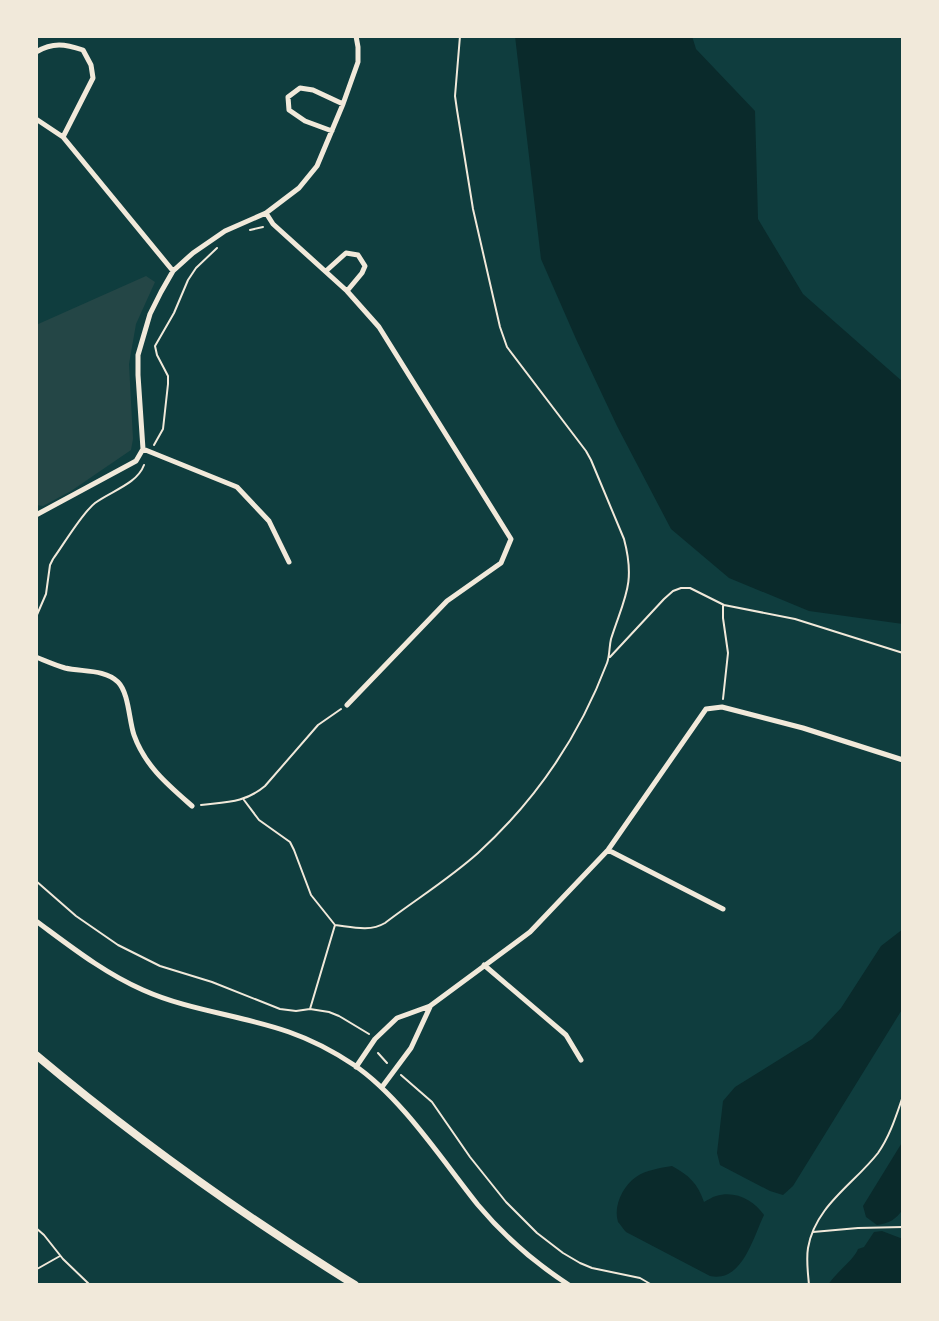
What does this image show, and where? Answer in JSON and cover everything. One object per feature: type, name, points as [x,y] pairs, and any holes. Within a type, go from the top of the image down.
[{"type":"main road","points":[[36,1055],[165,1156],[355,1285]]},
{"type":"street","points":[[36,515],[136,461],[143,449],[138,355],[150,314],[173,271],[193,253],[225,231],[266,213],[299,188],[317,166],[358,62],[356,36]]},
{"type":"street","points":[[36,52],[57,44],[69,45],[83,50],[91,65],[93,78],[63,137]]},
{"type":"street","points":[[332,131],[305,121],[289,110],[288,97],[300,88],[313,90],[343,104]]},
{"type":"street","points":[[36,119],[63,137],[173,271]]},
{"type":"street","points":[[266,213],[273,224],[347,291],[379,327],[511,539],[501,563],[447,601],[347,705]]},
{"type":"street","points":[[326,271],[346,253],[358,255],[365,266],[364,270],[347,291]]},
{"type":"street","points":[[143,449],[237,487],[269,521],[289,562]]},
{"type":"street","points":[[36,657],[65,667],[110,676],[117,681],[124,691],[134,736],[146,761],[192,806]]},
{"type":"street","points":[[356,1067],[375,1039],[397,1018],[430,1006],[530,932],[608,850],[706,709],[722,707],[803,728],[903,760]]},
{"type":"street","points":[[608,850],[723,909]]},
{"type":"street","points":[[36,921],[100,968],[143,990],[185,1005],[287,1031],[321,1044],[356,1067],[382,1087],[522,1252],[569,1285]]},
{"type":"street","points":[[484,965],[566,1035],[581,1060]]},
{"type":"street","points":[[382,1087],[411,1048],[430,1006]]},
{"type":"path","points":[[460,36],[455,96],[473,209],[500,327],[513,356],[586,451],[627,551],[630,581],[609,647],[609,658]]},
{"type":"path","points":[[244,800],[259,820],[290,842],[311,895],[335,925],[378,927],[475,856],[541,786],[579,727],[609,658],[664,599],[681,588],[690,588],[724,605],[795,619],[903,653]]},
{"type":"path","points":[[722,707],[728,653],[724,605]]},
{"type":"path","points":[[192,806],[244,800],[257,793],[318,725],[347,705]]},
{"type":"path","points":[[36,881],[76,916],[118,945],[160,966],[212,982],[280,1009],[319,1010],[339,1016],[365,1030],[375,1039],[379,1056],[432,1102],[506,1202],[537,1233],[580,1263],[640,1278],[652,1285]]},
{"type":"path","points":[[310,1009],[335,925]]},
{"type":"path","points":[[809,1285],[807,1250],[813,1232],[836,1195],[877,1154],[889,1135],[903,1096]]},
{"type":"path","points":[[813,1232],[903,1227]]},
{"type":"path","points":[[36,1228],[90,1285]]},
{"type":"path","points":[[37,1285],[38,1266],[60,1256]]},
{"type":"shaded area","points":[[515,36],[692,36],[696,49],[755,111],[758,219],[803,294],[903,382],[903,624],[809,611],[729,578],[671,529],[617,426],[541,259]]},
{"type":"shaded area","points":[[146,276],[155,282],[136,324],[129,364],[131,450],[71,491],[43,506],[36,505],[36,325]]},
{"type":"shaded area","points":[[903,929],[903,1008],[793,1186],[783,1195],[720,1165],[717,1153],[723,1101],[735,1087],[812,1039],[841,1008],[881,946]]},
{"type":"shaded area","points":[[903,1141],[903,1209],[892,1220],[877,1225],[866,1217],[863,1206]]},
{"type":"shaded area","points":[[672,1166],[692,1181],[704,1202],[723,1194],[737,1195],[755,1205],[764,1215],[745,1257],[730,1273],[710,1276],[626,1232],[618,1222],[618,1203],[631,1181],[649,1171]]},
{"type":"shaded area","points":[[882,1231],[903,1239],[903,1285],[828,1285],[874,1232]]}]
